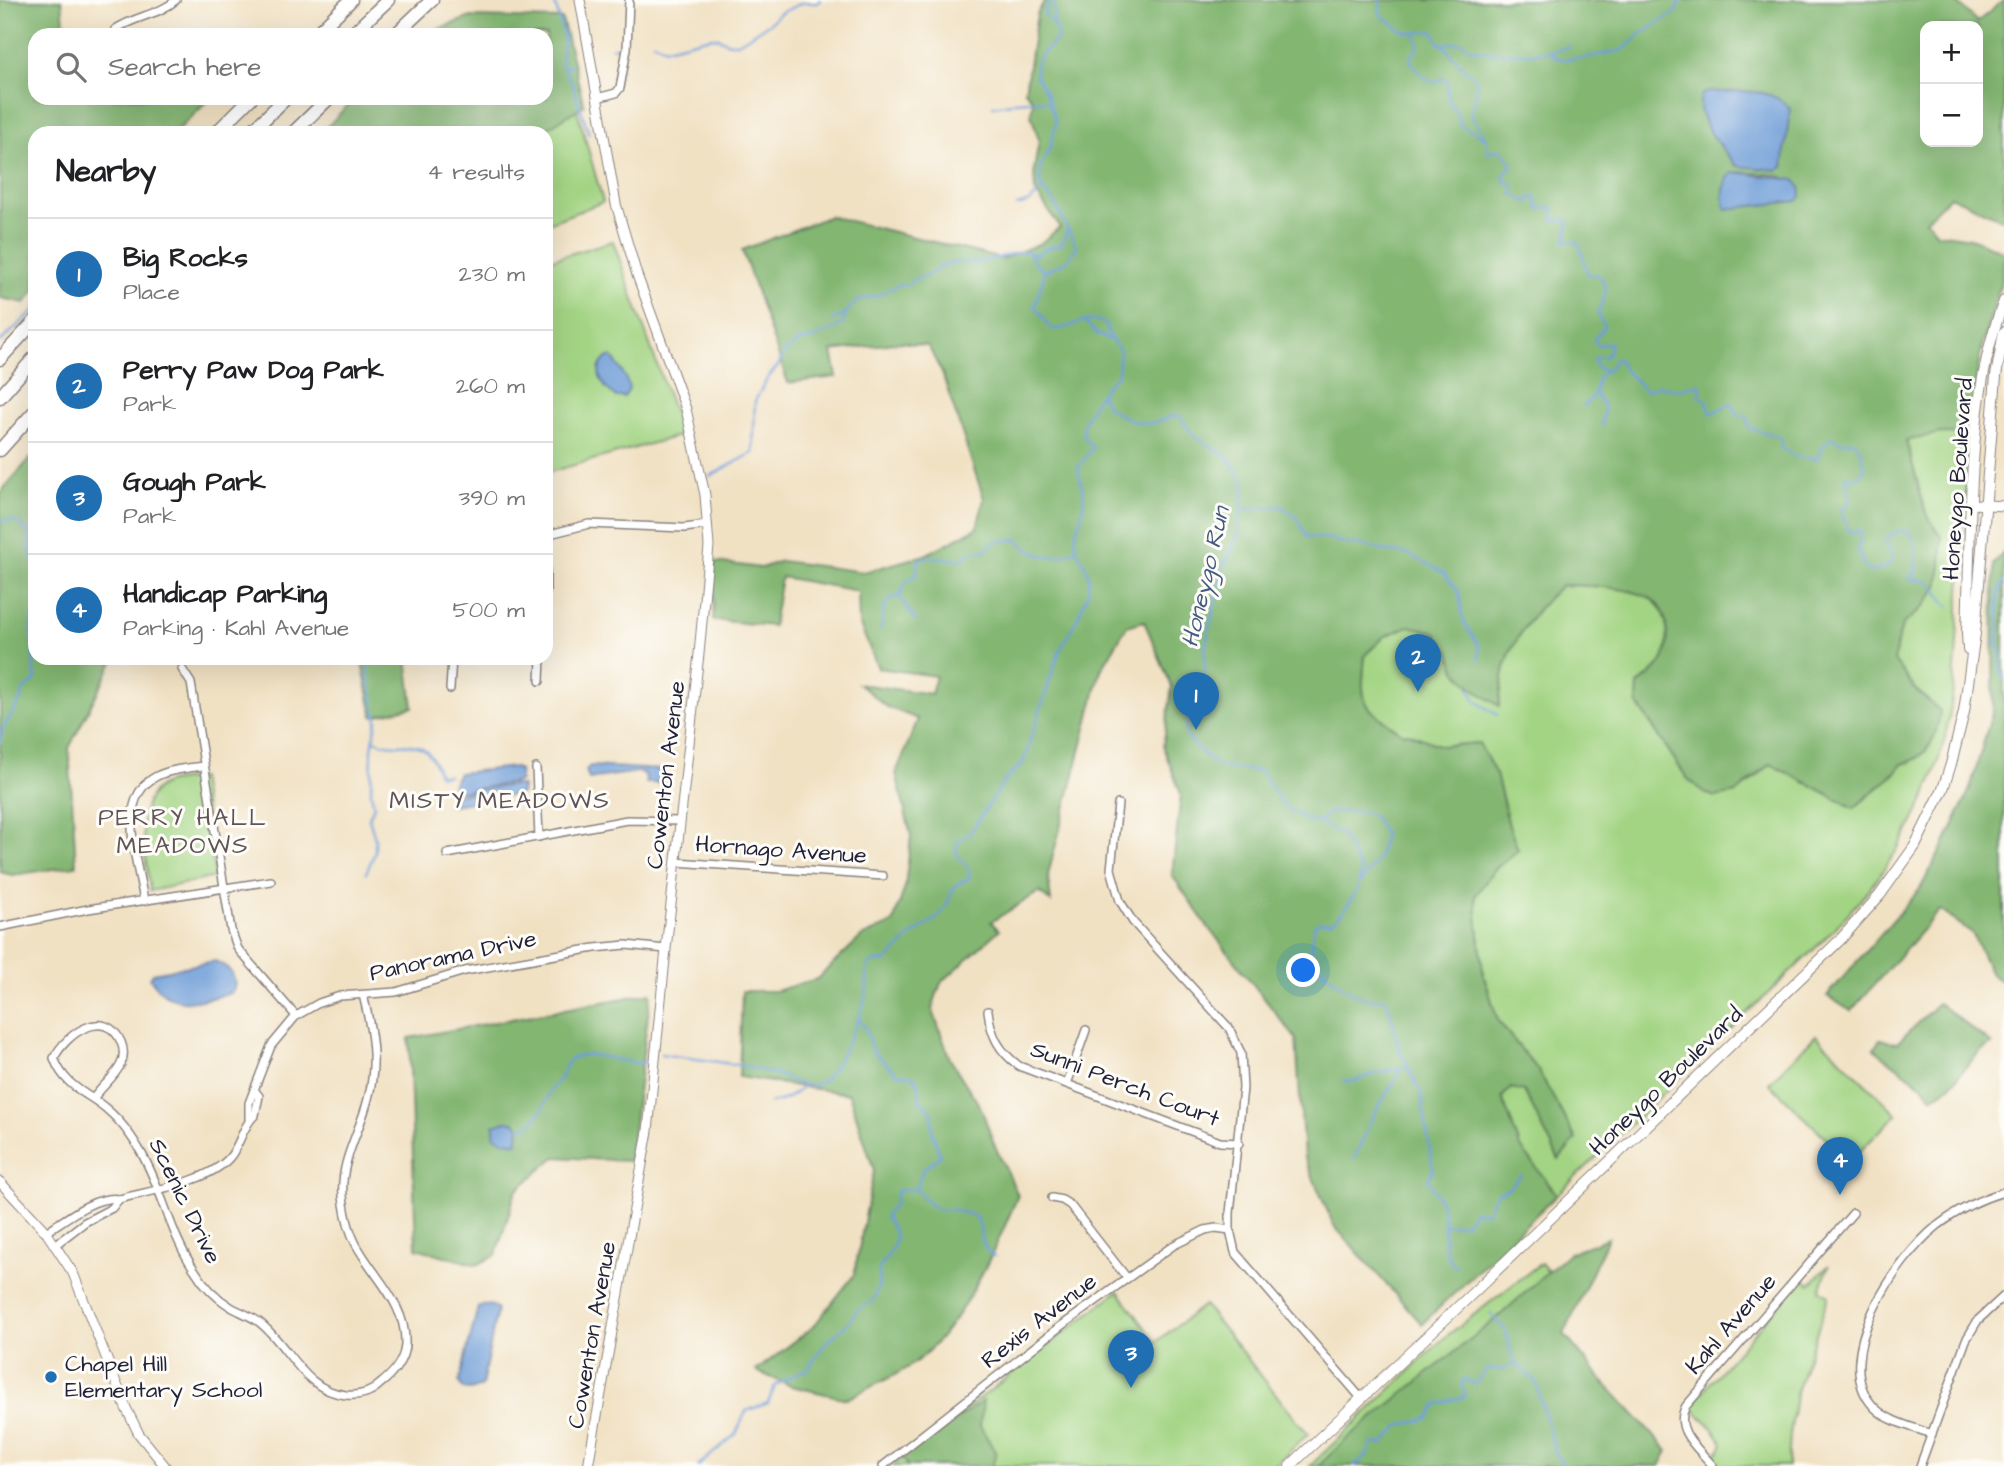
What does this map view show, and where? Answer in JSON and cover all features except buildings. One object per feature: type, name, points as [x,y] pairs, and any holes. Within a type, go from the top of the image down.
[{"type":"highway","points":[[322,28],[351,0]]},
{"type":"highway","points":[[358,28],[388,0]]},
{"type":"highway","points":[[402,28],[432,0]]},
{"type":"highway","points":[[223,126],[244,105]]},
{"type":"highway","points":[[257,126],[279,105]]},
{"type":"highway","points":[[300,126],[322,105]]},
{"type":"highway","points":[[0,359],[28,329]]},
{"type":"highway","points":[[0,397],[28,365]]},
{"type":"highway","points":[[0,450],[28,419]]},
{"type":"main road","name":"Honeygo Boulevard","points":[[1969,662],[1967,633],[1972,504],[1983,379],[2004,301]]},
{"type":"main road","name":"Honeygo Boulevard","points":[[1290,1466],[1821,958],[1880,895],[1915,846],[1943,789],[1964,712],[1975,633],[1996,376],[2004,332]]},
{"type":"street","points":[[118,28],[138,17],[159,11],[176,0]]},
{"type":"street","name":"Cowenton Avenue","points":[[580,0],[613,192],[622,228],[686,410],[701,476],[708,525],[707,580],[646,1147],[588,1466]]},
{"type":"street","points":[[597,98],[616,93],[620,88],[627,49],[629,0]]},
{"type":"street","points":[[1972,504],[2004,506]]},
{"type":"street","points":[[553,533],[589,524],[684,528],[708,525]]},
{"type":"street","points":[[450,689],[452,665]]},
{"type":"street","points":[[540,681],[541,665]]},
{"type":"street","points":[[182,669],[191,683],[231,930],[238,948],[296,1016]]},
{"type":"street","points":[[144,901],[131,816],[134,801],[145,783],[155,776],[204,766]]},
{"type":"street","points":[[536,768],[539,837]]},
{"type":"street","points":[[1118,804],[1111,869],[1120,901],[1133,922],[1229,1028],[1241,1053],[1243,1088],[1230,1230],[1236,1252],[1362,1398]]},
{"type":"street","points":[[447,854],[636,819],[680,821]]},
{"type":"street","name":"Hornago Avenue","points":[[676,862],[883,876]]},
{"type":"street","points":[[0,927],[271,881]]},
{"type":"street","name":"Panorama Drive","points":[[46,1232],[110,1197],[119,1199],[191,1180],[222,1165],[236,1148],[249,1120],[249,1104],[271,1046],[296,1016],[330,999],[405,990],[465,971],[595,948],[626,945],[666,948]]},
{"type":"street","name":"Scenic Drive","points":[[93,1099],[121,1064],[124,1054],[116,1033],[107,1026],[100,1025],[82,1028],[58,1050],[54,1058],[65,1079],[75,1089],[93,1099],[130,1133],[142,1152],[182,1250],[208,1288],[228,1305],[259,1321],[312,1381],[341,1394],[354,1395],[370,1391],[383,1382],[398,1365],[405,1347],[401,1315],[358,1249],[349,1228],[343,1193],[347,1157],[368,1101],[374,1071],[373,1037],[363,995]]},
{"type":"street","name":"Sunni Perch Court","points":[[988,1011],[992,1033],[999,1049],[1019,1066],[1220,1142],[1239,1143]]},
{"type":"street","points":[[1067,1084],[1086,1030]]},
{"type":"street","points":[[0,1182],[46,1232],[72,1273],[139,1434],[165,1466]]},
{"type":"street","points":[[1932,1434],[1887,1417],[1869,1401],[1860,1384],[1862,1342],[1887,1283],[1920,1241],[1962,1208],[2004,1192]]},
{"type":"street","points":[[1052,1198],[1070,1205],[1127,1278]]},
{"type":"street","name":"Panorama Drive","points":[[55,1245],[85,1222],[112,1208],[119,1199]]},
{"type":"street","name":"Kahl Avenue","points":[[1713,1466],[1685,1433],[1681,1417],[1686,1406],[1853,1213]]},
{"type":"street","name":"Rexis Avenue","points":[[883,1466],[1061,1326],[1188,1236],[1216,1228],[1230,1230]]},
{"type":"street","points":[[1920,1466],[1966,1340],[1978,1320],[2004,1296]]},
{"type":"green space","points":[[0,0],[62,0],[64,28],[28,28],[28,105],[204,105],[182,126],[28,126],[28,299],[25,303],[0,298]]},
{"type":"green space","points":[[1045,0],[1955,0],[1976,21],[1920,21],[1920,147],[1983,147],[1983,21],[1978,21],[2004,0],[2004,220],[1950,196],[1926,220],[1937,233],[1971,238],[2004,252],[2002,276],[1981,353],[1970,434],[1940,433],[1906,441],[1926,514],[1942,537],[1941,564],[1938,586],[1924,606],[1903,624],[1894,661],[1916,690],[1940,711],[1937,729],[1930,745],[1919,757],[1902,764],[1854,808],[1771,764],[1736,793],[1716,797],[1704,793],[1687,778],[1637,703],[1638,685],[1661,663],[1668,639],[1663,614],[1654,601],[1646,596],[1610,588],[1562,585],[1534,615],[1515,642],[1504,671],[1499,706],[1474,689],[1456,671],[1449,651],[1435,632],[1409,626],[1385,636],[1365,655],[1364,695],[1371,710],[1403,734],[1408,733],[1441,746],[1479,743],[1496,774],[1518,850],[1495,869],[1475,896],[1483,973],[1498,1021],[1538,1070],[1576,1139],[1559,1160],[1524,1091],[1511,1088],[1502,1097],[1520,1146],[1557,1195],[1422,1324],[1334,1226],[1304,1157],[1296,1039],[1205,923],[1172,875],[1181,794],[1163,747],[1172,687],[1144,621],[1127,626],[1101,670],[1048,875],[1051,902],[1039,892],[991,922],[999,930],[941,983],[932,1008],[950,1059],[981,1108],[994,1144],[1018,1195],[977,1284],[934,1345],[902,1371],[847,1399],[791,1386],[756,1371],[813,1327],[854,1275],[874,1170],[849,1094],[739,1077],[742,991],[775,991],[817,979],[861,937],[893,923],[905,887],[911,836],[896,773],[918,719],[887,707],[859,684],[931,694],[936,676],[878,668],[859,623],[858,591],[781,577],[773,626],[713,620],[715,562],[761,568],[781,561],[864,572],[925,555],[977,528],[984,499],[942,373],[928,346],[901,342],[832,351],[837,377],[788,383],[742,250],[830,216],[1002,259],[1041,243],[1060,227],[1035,191],[1034,170],[1039,140],[1031,115],[1033,100],[1025,91],[1037,14]],"holes":[[[1740,172],[1780,176],[1800,187],[1724,204],[1725,183]]]},
{"type":"green space","points":[[471,17],[562,19],[584,105],[551,126],[328,126],[348,105],[553,105],[553,28],[441,28]]},
{"type":"green space","points":[[553,24],[603,202],[553,221],[553,126],[376,126],[504,105],[553,105],[553,28],[550,28]]},
{"type":"green space","points":[[613,241],[682,435],[553,471],[553,259]]},
{"type":"green space","points":[[1940,432],[1970,434],[1956,661],[1950,714],[1942,749],[1927,793],[1908,832],[1885,868],[1831,932],[1557,1195],[1520,1146],[1502,1097],[1511,1088],[1524,1090],[1559,1160],[1538,1070],[1498,1021],[1483,973],[1475,896],[1495,869],[1518,850],[1501,793],[1479,743],[1441,746],[1408,733],[1403,734],[1371,710],[1364,695],[1365,655],[1385,636],[1409,626],[1435,632],[1449,651],[1457,671],[1499,705],[1504,670],[1515,642],[1534,615],[1562,585],[1610,588],[1646,596],[1654,601],[1663,614],[1668,639],[1661,662],[1638,685],[1637,703],[1687,778],[1748,784],[1771,764],[1854,808],[1897,772],[1902,764],[1919,757],[1925,751],[1934,737],[1939,720],[1940,711],[1916,690],[1894,661],[1903,624],[1924,606],[1938,586],[1941,564],[1942,537],[1926,514],[1906,440]]},
{"type":"green space","points":[[28,461],[28,665],[111,665],[69,748],[76,866],[12,875],[0,872],[0,493]]},
{"type":"green space","points":[[2004,551],[2004,983],[1991,974],[1972,933],[1940,910],[1851,1011],[1827,996],[1920,889],[1970,789],[1993,710],[1994,564]]},
{"type":"green space","points":[[362,665],[408,665],[413,707],[373,716]]},
{"type":"green space","points":[[200,778],[215,877],[150,891],[143,831],[147,802],[155,791],[166,783]]},
{"type":"green space","points":[[651,993],[629,1161],[555,1157],[516,1191],[496,1255],[477,1265],[416,1248],[409,1038]]},
{"type":"green space","points":[[1938,1003],[1992,1044],[1980,1051],[1949,1087],[1932,1098],[1924,1087],[1874,1049],[1880,1039],[1897,1043]]},
{"type":"green space","points":[[1816,1035],[1897,1114],[1850,1161],[1769,1083]]},
{"type":"green space","points":[[1608,1238],[1564,1334],[1600,1378],[1668,1451],[1660,1466],[1318,1466],[1350,1436],[1498,1317],[1569,1253]]},
{"type":"green space","points":[[1541,1263],[1562,1289],[1365,1466],[1310,1466],[1444,1338]]},
{"type":"green space","points":[[1829,1265],[1820,1290],[1829,1296],[1797,1389],[1788,1466],[1718,1466],[1710,1457],[1720,1450],[1723,1443],[1708,1423],[1689,1407],[1803,1277],[1810,1284]]},
{"type":"green space","points":[[1118,1291],[1156,1342],[1204,1305],[1308,1434],[1274,1466],[893,1466]]},
{"type":"green space","points":[[983,1401],[980,1426],[996,1453],[992,1466],[908,1466],[902,1457]]},
{"type":"water","points":[[1743,91],[1764,94],[1783,102],[1790,109],[1783,167],[1777,170],[1737,166],[1710,132],[1701,113],[1702,94]]},
{"type":"water","points":[[1733,172],[1795,180],[1800,187],[1801,196],[1797,201],[1726,209],[1724,189]]},
{"type":"water","points":[[608,357],[612,357],[627,381],[629,390],[624,397],[617,397],[600,378],[600,367]]},
{"type":"water","points":[[590,766],[664,770],[664,783],[646,783],[645,774],[638,772],[589,779],[586,770]]},
{"type":"water","points":[[513,767],[519,770],[520,781],[452,793],[453,783],[459,773]]},
{"type":"water","points":[[514,785],[522,786],[521,794],[449,804],[454,796]]},
{"type":"water","points":[[215,961],[225,966],[234,978],[231,993],[196,1001],[176,1000],[158,989],[150,978],[153,973]]},
{"type":"water","points":[[506,1121],[515,1122],[520,1127],[517,1143],[501,1140],[494,1135],[494,1125]]},
{"type":"water","points":[[493,1306],[497,1310],[482,1386],[471,1390],[463,1389],[459,1382],[478,1307]]},
{"type":"waterway","points":[[554,0],[564,37],[561,63],[572,83],[589,134]]},
{"type":"waterway","points":[[653,42],[666,48],[711,37],[738,43],[770,23],[780,13],[804,2],[816,3],[821,0]]},
{"type":"waterway","name":"Honeygo Run","points":[[1051,0],[1044,13],[1056,30],[1058,38],[1041,55],[1036,65],[1036,76],[1047,94],[1056,123],[1050,148],[1040,167],[1040,182],[1044,192],[1053,200],[1077,247],[1067,261],[1045,271],[1035,306],[1051,329],[1065,328],[1089,320],[1105,323],[1111,339],[1120,351],[1118,374],[1094,403],[1083,425],[1084,438],[1093,447],[1078,468],[1084,502],[1075,541],[1089,577]]},
{"type":"waterway","name":"Honeygo Run","points":[[1054,0],[1054,26]]},
{"type":"waterway","name":"Honeygo Run","points":[[1380,0],[1383,18],[1406,32],[1433,31],[1438,42],[1476,78],[1477,88],[1471,115],[1487,140],[1488,153],[1499,149],[1513,164],[1503,176],[1505,182],[1513,184],[1513,194],[1527,202],[1532,197],[1536,198],[1539,209],[1553,208],[1554,221],[1565,219],[1569,222],[1565,242],[1576,241],[1579,244],[1588,274],[1598,275],[1605,284],[1605,293],[1598,313],[1604,327],[1594,340],[1598,345],[1610,343],[1610,349],[1606,357],[1597,357],[1594,360],[1596,367],[1606,370]]},
{"type":"waterway","points":[[1549,50],[1556,58],[1562,59],[1584,58],[1623,50],[1641,34],[1676,12],[1680,0]]},
{"type":"waterway","name":"Honeygo Run","points":[[1416,35],[1418,45],[1411,62],[1423,77],[1435,83],[1446,79],[1448,97],[1458,115],[1460,125],[1484,137]]},
{"type":"waterway","points":[[1440,44],[1461,42],[1472,49],[1494,53],[1536,53],[1570,46]]},
{"type":"waterway","points":[[612,48],[621,46]]},
{"type":"waterway","points":[[563,68],[571,65]]},
{"type":"waterway","points":[[1014,102],[1049,102]]},
{"type":"waterway","points":[[993,106],[1011,103]]},
{"type":"waterway","points":[[1017,206],[1030,202],[1042,189]]},
{"type":"waterway","name":"Honeygo Run","points":[[1037,255],[1042,250],[1062,244],[1067,230]]},
{"type":"waterway","points":[[833,320],[844,315],[858,300],[877,296],[898,285],[907,285],[931,274],[939,267],[957,262],[976,263],[1020,252],[1037,255]]},
{"type":"waterway","name":"Honeygo Run","points":[[1029,253],[1034,262],[1045,271]]},
{"type":"waterway","points":[[710,476],[753,453],[755,401],[785,352],[799,341],[815,338],[843,324],[846,312]]},
{"type":"waterway","points":[[0,342],[28,316]]},
{"type":"waterway","name":"Honeygo Run","points":[[1085,322],[1097,334],[1113,341]]},
{"type":"waterway","name":"Honeygo Run","points":[[1583,406],[1593,397],[1599,375],[1618,359],[1624,370],[1646,391],[1659,385],[1676,390],[1698,384],[1701,386],[1699,396],[1706,400],[1711,413],[1732,404],[1738,416],[1744,415],[1748,418],[1749,428],[1778,436],[1782,440],[1781,448],[1797,457],[1817,459],[1831,437],[1840,442],[1854,441],[1861,450],[1865,469],[1856,479],[1846,476],[1850,499],[1841,509],[1848,531],[1854,533],[1858,530],[1861,533],[1858,549],[1864,567],[1873,572],[1889,565],[1893,556],[1886,539],[1899,531],[1907,531],[1915,544],[1917,570],[1910,579],[1933,585],[1950,607]]},
{"type":"waterway","points":[[1595,393],[1604,406],[1602,426]]},
{"type":"waterway","name":"Honeygo Run","points":[[1102,395],[1115,412],[1139,422],[1153,423],[1180,416],[1192,434],[1227,457],[1242,477],[1244,487],[1238,535],[1223,568],[1205,648],[1205,674],[1198,690],[1198,704],[1185,728],[1187,737],[1209,759],[1222,767],[1261,771],[1284,806],[1305,819],[1318,822],[1342,835],[1361,870],[1358,889],[1343,912],[1332,922],[1319,922],[1314,926],[1311,955],[1327,974],[1351,992],[1368,999],[1387,1000],[1400,1051],[1421,1093],[1433,1170],[1428,1179],[1441,1204],[1445,1246],[1450,1261],[1456,1267]]},
{"type":"waterway","points":[[1243,509],[1281,506],[1296,517],[1307,537],[1328,538],[1347,544],[1408,554],[1444,573],[1459,592],[1463,621],[1479,646],[1479,660]]},
{"type":"waterway","points":[[0,521],[18,522],[28,531]]},
{"type":"waterway","points":[[881,629],[884,608],[891,598],[899,596],[906,582],[916,575],[918,561],[933,557],[960,560],[973,552],[987,550],[994,542],[1016,539],[1043,556],[1058,556],[1076,550]]},
{"type":"waterway","points":[[661,1054],[753,1068],[806,1085],[814,1085],[830,1073],[846,1047],[862,1007],[866,995],[868,966],[873,962],[887,961],[913,934],[936,919],[945,908],[955,886],[969,878],[967,868],[956,853],[957,842],[970,833],[1005,780],[1023,763],[1059,652],[1078,617],[1088,592],[1089,579]]},
{"type":"waterway","points":[[1997,642],[1998,596],[2004,582]]},
{"type":"waterway","points":[[899,596],[916,621]]},
{"type":"waterway","name":"Honeygo Run","points":[[1995,640],[2000,647],[2000,666],[2004,679]]},
{"type":"waterway","points":[[0,742],[3,728],[21,699],[23,690],[36,680],[34,665]]},
{"type":"waterway","points":[[366,873],[375,852],[375,838],[369,818],[374,806],[371,793],[372,749],[377,720],[368,665]]},
{"type":"waterway","points":[[1469,687],[1476,701],[1497,715]]},
{"type":"waterway","points":[[375,740],[385,744],[420,747],[427,752],[439,775],[448,775]]},
{"type":"waterway","name":"Honeygo Run","points":[[1319,822],[1330,812],[1366,812],[1375,818],[1384,834],[1379,857],[1361,882]]},
{"type":"waterway","points":[[859,1018],[867,1031],[872,1051],[898,1074],[916,1078],[920,1089],[919,1100],[932,1111],[932,1131],[940,1156],[923,1169],[916,1189]]},
{"type":"waterway","points":[[521,1128],[536,1118],[571,1059],[588,1055],[639,1063],[647,1062],[650,1051]]},
{"type":"waterway","points":[[1344,1081],[1352,1082],[1373,1074],[1409,1067]]},
{"type":"waterway","points":[[1354,1159],[1375,1112],[1398,1076],[1400,1068]]},
{"type":"waterway","points":[[770,1103],[789,1097],[803,1085]]},
{"type":"waterway","points":[[1446,1225],[1466,1223],[1474,1211],[1487,1212],[1496,1194],[1509,1188],[1521,1175]]},
{"type":"waterway","points":[[698,1466],[736,1434],[746,1411],[768,1403],[775,1386],[807,1370],[824,1345],[848,1323],[858,1309],[873,1301],[879,1285],[879,1269],[893,1247],[896,1236],[885,1216],[895,1204],[897,1190],[916,1189],[935,1208],[970,1214],[978,1219],[982,1241],[988,1252],[994,1256]]},
{"type":"waterway","name":"Honeygo Run","points":[[1491,1314],[1506,1330],[1513,1361],[1536,1382],[1556,1455],[1564,1466]]},
{"type":"waterway","points":[[1355,1466],[1366,1456],[1373,1443],[1383,1444],[1399,1426],[1429,1418],[1437,1404],[1463,1397],[1464,1380],[1475,1384],[1488,1369],[1503,1370],[1515,1364]]},
{"type":"place","name":"Perry Paw Dog Park","points":[[1418,692]]},
{"type":"place","name":"Big Rocks","points":[[1196,730]]},
{"type":"place","name":"Handicap Parking","points":[[1840,1195]]},
{"type":"place","name":"Chapel Hill Elementary School","points":[[51,1377]]},
{"type":"place","name":"Gough Park","points":[[1131,1388]]},
{"type":"district","name":"MISTY MEADOWS","points":[[500,801]]},
{"type":"district","name":"PERRY HALL MEADOWS","points":[[183,832]]}]
